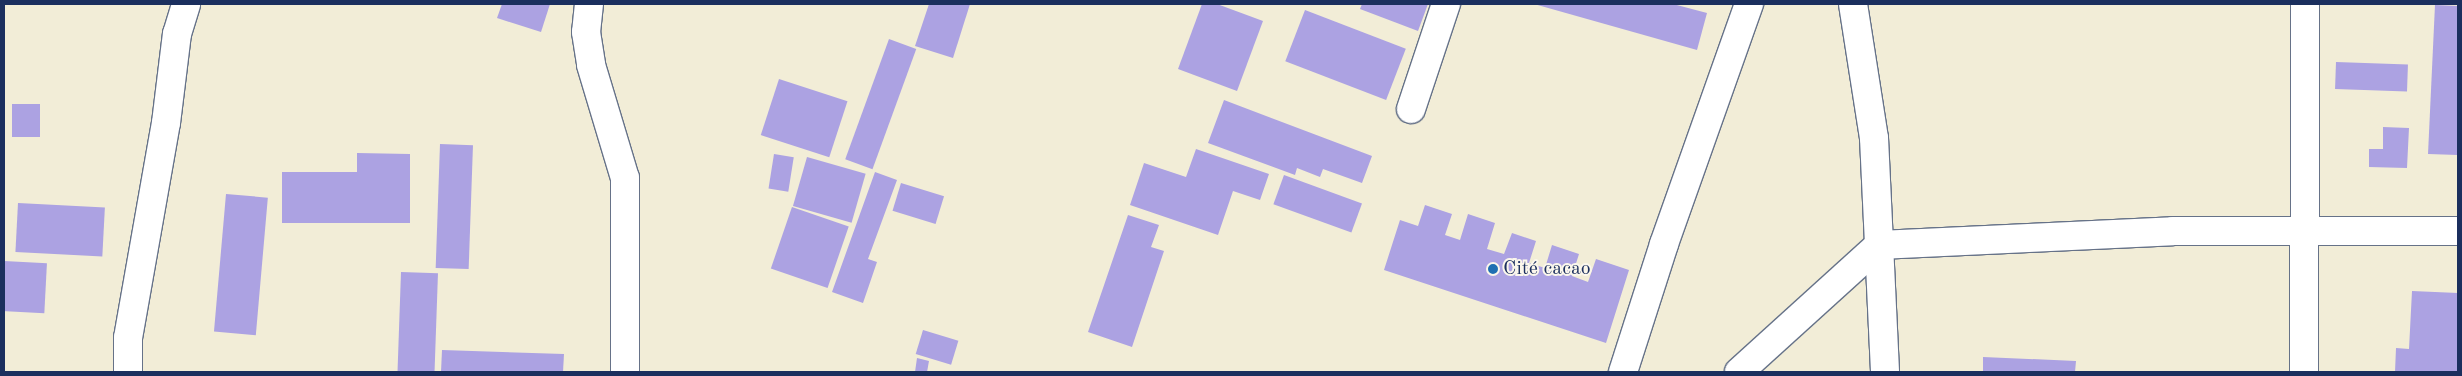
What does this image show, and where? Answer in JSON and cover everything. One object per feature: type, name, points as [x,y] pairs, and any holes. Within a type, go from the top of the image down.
[{"type":"street","points":[[128,372],[128,338],[166,123],[176,34],[186,4]]},
{"type":"street","points":[[589,4],[586,32],[591,65],[625,178],[625,372]]},
{"type":"street","points":[[1411,109],[1446,4]]},
{"type":"street","points":[[1623,372],[1664,244],[1749,4]]},
{"type":"street","points":[[1853,4],[1874,138],[1885,372]]},
{"type":"street","points":[[2304,372],[2306,232],[2305,4]]},
{"type":"street","points":[[1739,372],[1880,246],[2173,231],[2458,231]]},
{"type":"building","points":[[502,4],[550,4],[541,32],[497,18]]},
{"type":"building","points":[[929,4],[970,4],[953,58],[915,46]]},
{"type":"building","points":[[1202,4],[1217,4],[1263,21],[1237,91],[1178,69]]},
{"type":"building","points":[[1362,4],[1428,4],[1418,31],[1360,9]]},
{"type":"building","points":[[1534,4],[1673,4],[1707,13],[1697,50]]},
{"type":"building","points":[[2435,5],[2458,6],[2458,155],[2428,154]]},
{"type":"building","points":[[1305,10],[1406,49],[1386,100],[1285,61]]},
{"type":"building","points":[[889,39],[916,49],[872,169],[845,159]]},
{"type":"building","points":[[2336,62],[2408,65],[2407,91],[2335,89]]},
{"type":"building","points":[[779,79],[847,101],[829,157],[761,135]]},
{"type":"building","points":[[1224,100],[1372,156],[1362,183],[1323,169],[1320,177],[1297,168],[1295,175],[1208,143]]},
{"type":"building","points":[[12,104],[40,104],[40,137],[12,137]]},
{"type":"building","points":[[2383,127],[2409,128],[2407,168],[2369,167],[2369,149],[2383,149]]},
{"type":"building","points":[[440,144],[473,145],[469,269],[436,268]]},
{"type":"building","points":[[1196,149],[1269,174],[1260,200],[1233,191],[1218,235],[1130,205],[1144,163],[1186,177]]},
{"type":"building","points":[[357,153],[410,154],[410,223],[282,223],[282,172],[357,172]]},
{"type":"building","points":[[774,154],[794,157],[788,192],[769,189]]},
{"type":"building","points":[[807,157],[866,174],[852,223],[793,206]]},
{"type":"building","points":[[875,172],[897,180],[868,259],[877,262],[863,303],[832,292]]},
{"type":"building","points":[[1284,175],[1362,203],[1351,233],[1273,204]]},
{"type":"building","points":[[901,183],[944,196],[936,224],[893,211]]},
{"type":"building","points":[[226,194],[268,198],[256,335],[214,331]]},
{"type":"building","points":[[18,203],[105,208],[102,256],[15,252]]},
{"type":"building","points":[[1425,205],[1452,214],[1445,235],[1460,240],[1468,214],[1495,223],[1487,249],[1504,254],[1512,233],[1536,241],[1529,263],[1545,268],[1552,245],[1579,254],[1572,276],[1588,282],[1596,259],[1629,270],[1606,343],[1384,270],[1400,220],[1418,226]]},
{"type":"building","points":[[792,207],[849,227],[828,288],[771,268]]},
{"type":"building","points":[[1128,215],[1159,225],[1151,247],[1164,251],[1132,347],[1088,332]]},
{"type":"building","points":[[4,261],[47,263],[44,313],[4,311]]},
{"type":"building","points":[[401,272],[438,273],[435,372],[398,372]]},
{"type":"building","points":[[2412,291],[2458,293],[2458,372],[2395,372],[2396,348],[2409,349]]},
{"type":"building","points":[[923,330],[958,341],[951,365],[916,354]]},
{"type":"building","points":[[442,350],[564,354],[563,372],[441,372]]},
{"type":"building","points":[[1983,357],[2076,361],[2075,372],[1983,372]]},
{"type":"building","points":[[917,358],[929,361],[927,372],[915,372]]},
{"type":"place","name":"Cité cacao","points":[[1493,269]]}]
